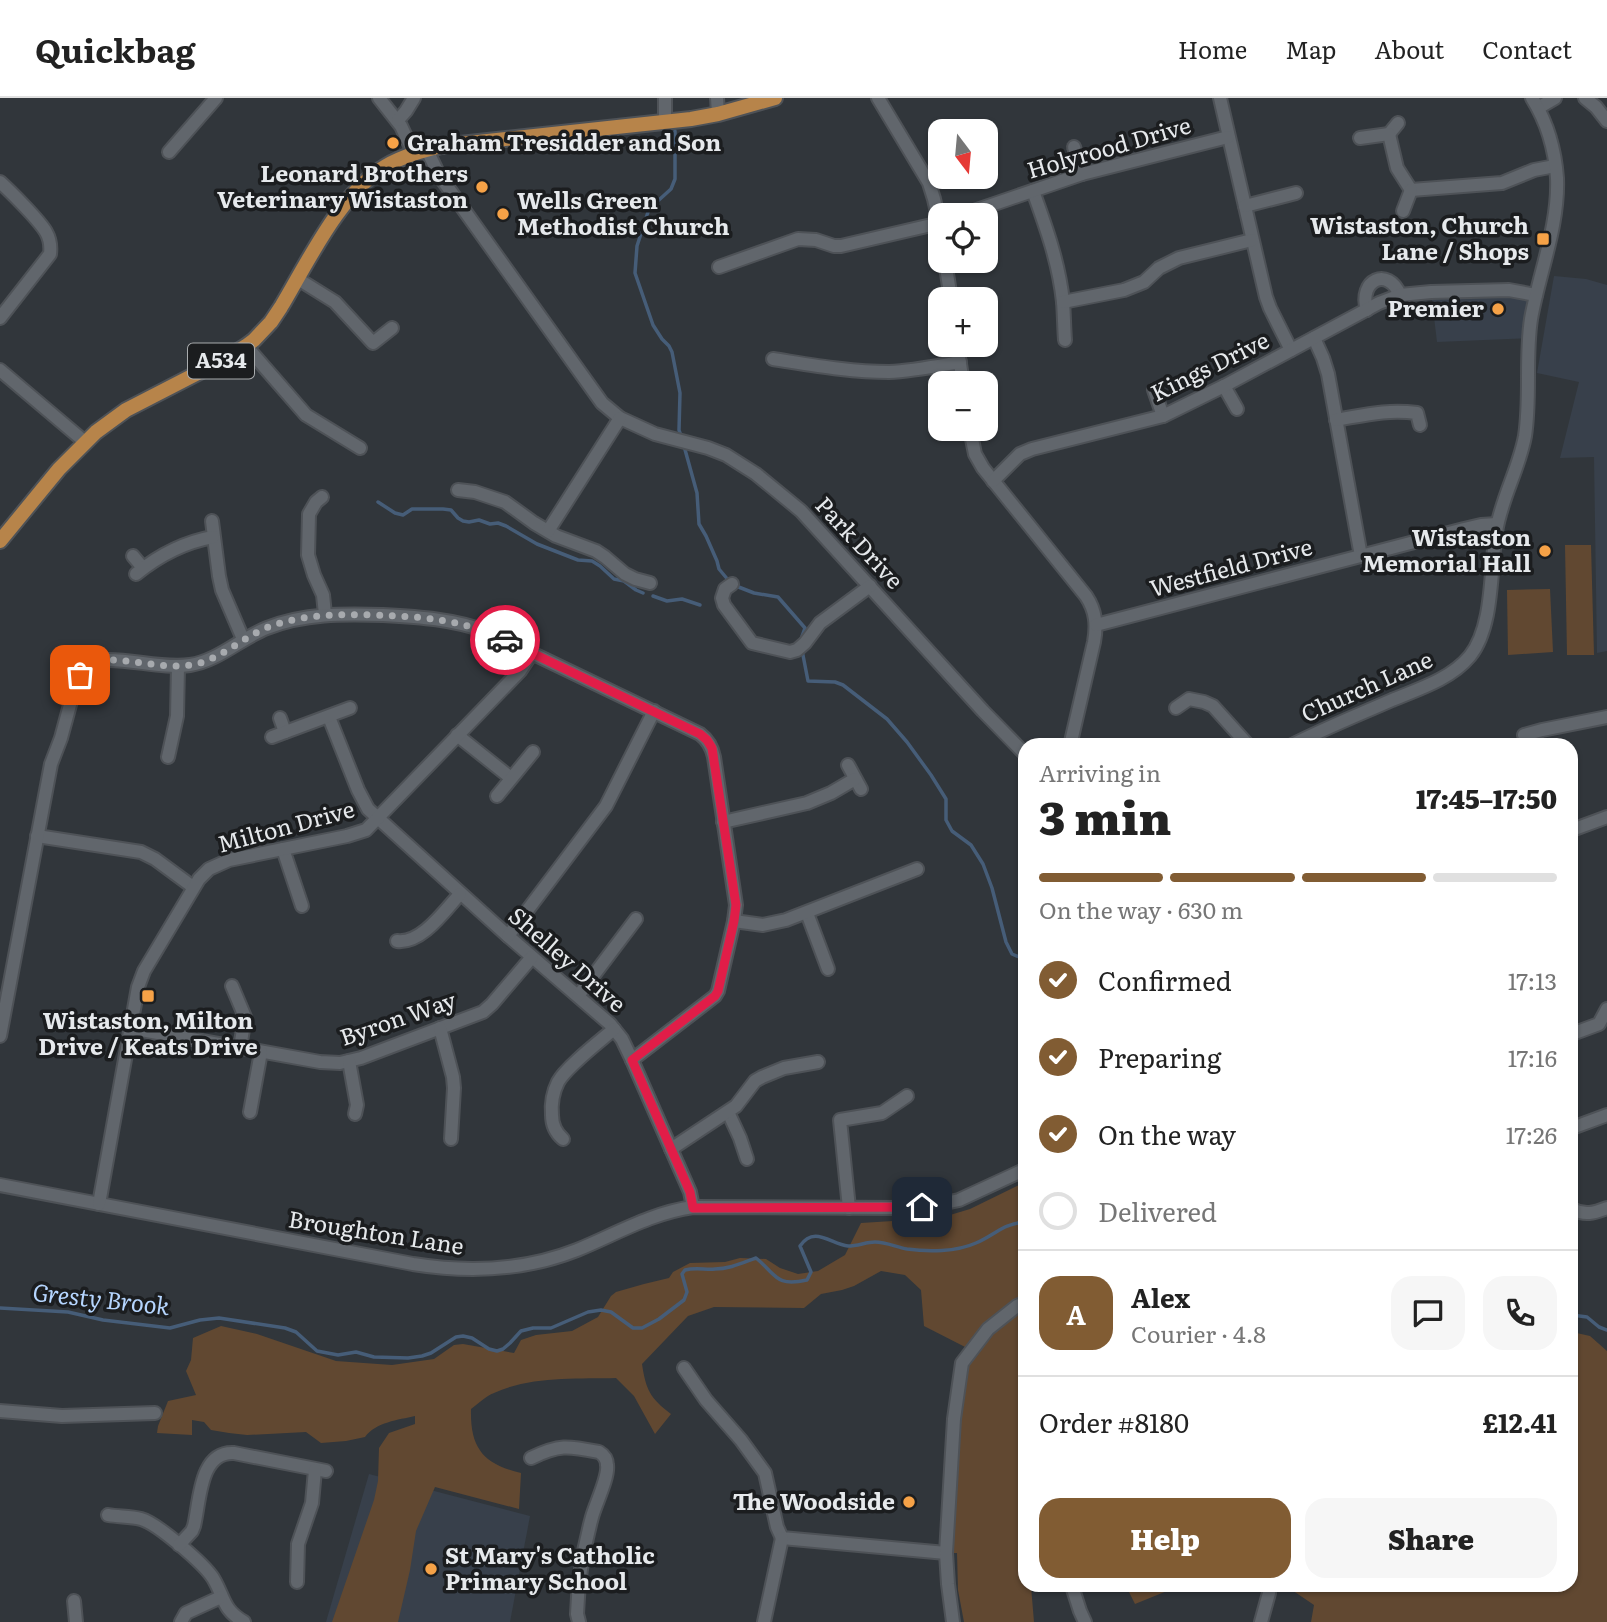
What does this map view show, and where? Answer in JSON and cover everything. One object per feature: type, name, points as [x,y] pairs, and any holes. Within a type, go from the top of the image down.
[{"type":"main road","name":"A534","points":[[0,541],[51,479],[96,432],[126,410],[225,359],[254,340],[271,322],[348,199],[381,170],[420,152],[465,142],[718,114],[775,98]]},
{"type":"street","points":[[169,152],[216,98]]},
{"type":"street","points":[[379,98],[439,175],[595,393],[620,418],[548,531]]},
{"type":"street","points":[[398,120],[414,98]]},
{"type":"street","points":[[665,98],[665,121]]},
{"type":"street","points":[[717,98],[718,114]]},
{"type":"street","points":[[878,98],[929,183],[935,203]]},
{"type":"street","points":[[1220,98],[1270,308],[1292,350]]},
{"type":"street","points":[[1535,103],[1556,98]]},
{"type":"street","points":[[1585,98],[1607,121]]},
{"type":"street","name":"Church Lane","points":[[1308,738],[1436,681],[1457,668],[1471,654],[1479,640],[1487,614],[1497,524],[1522,451],[1525,434],[1529,338],[1554,212],[1557,179],[1555,166],[1549,134],[1535,103]]},
{"type":"street","points":[[1360,138],[1389,134],[1398,123]]},
{"type":"street","points":[[1389,134],[1397,168],[1410,190],[1403,211]]},
{"type":"street","name":"Holyrood Drive","points":[[998,203],[1082,174],[1228,137]]},
{"type":"street","points":[[1074,147],[1082,174]]},
{"type":"street","points":[[1410,190],[1502,183],[1534,170],[1555,166]]},
{"type":"street","points":[[0,182],[43,229],[51,250],[0,318]]},
{"type":"street","points":[[1033,191],[1053,252],[1063,302],[1065,340]]},
{"type":"street","points":[[1245,206],[1298,193]]},
{"type":"street","points":[[720,268],[799,239],[841,246],[928,227]]},
{"type":"street","points":[[1063,302],[1124,290],[1144,282],[1159,268],[1179,258],[1252,240]]},
{"type":"street","points":[[298,279],[335,302],[373,343],[392,328]]},
{"type":"street","points":[[1367,310],[1365,292],[1373,282],[1385,279],[1390,281],[1400,295]]},
{"type":"street","name":"Kings Drive","points":[[993,481],[1020,454],[1163,416],[1400,295],[1509,290],[1536,295]]},
{"type":"street","points":[[1314,338],[1326,366],[1361,556]]},
{"type":"street","points":[[246,346],[306,415],[360,448]]},
{"type":"street","points":[[959,357],[961,371]]},
{"type":"street","points":[[772,358],[868,371],[900,371],[960,362]]},
{"type":"street","points":[[0,370],[85,442]]},
{"type":"street","points":[[1224,386],[1237,409]]},
{"type":"street","points":[[1154,390],[1163,416]]},
{"type":"street","points":[[1336,421],[1390,411],[1420,414]]},
{"type":"street","name":"Park Drive","points":[[620,418],[655,434],[708,448],[726,456],[756,474],[802,511],[1018,747]]},
{"type":"street","points":[[972,441],[978,461],[1086,596],[1094,610],[1094,642],[1072,738]]},
{"type":"street","points":[[458,490],[475,492],[505,502],[548,531],[596,551],[625,575],[650,583]]},
{"type":"street","points":[[316,499],[309,514],[308,555],[323,595],[325,614]]},
{"type":"street","points":[[212,521],[222,590],[243,639]]},
{"type":"street","name":"Westfield Drive","points":[[1096,625],[1464,529],[1497,524]]},
{"type":"street","points":[[134,556],[140,572],[187,543],[213,537]]},
{"type":"street","points":[[732,584],[725,589],[722,598],[724,605],[752,643],[790,652],[801,646],[820,623],[870,586]]},
{"type":"street","points":[[0,1036],[51,764],[80,675],[105,660],[188,666],[219,654],[266,628],[325,614],[420,617],[455,622],[488,632],[654,711],[707,740],[714,757],[736,905],[717,994],[632,1060]]},
{"type":"street","name":"Milton Drive","points":[[99,1204],[138,987],[198,879],[223,862],[366,830],[520,671],[532,653]]},
{"type":"street","points":[[168,757],[169,726],[178,666]]},
{"type":"street","points":[[1176,708],[1189,699],[1213,706],[1242,738]]},
{"type":"street","points":[[272,737],[350,708]]},
{"type":"street","points":[[508,936],[606,806],[654,711]]},
{"type":"street","name":"Shelley Drive","points":[[329,717],[358,790],[377,818],[460,894],[605,1018],[614,1029],[632,1060],[690,1192],[693,1208]]},
{"type":"street","points":[[1524,735],[1607,717]]},
{"type":"street","points":[[280,718],[285,732]]},
{"type":"street","points":[[457,735],[512,778]]},
{"type":"street","points":[[497,796],[533,752]]},
{"type":"street","points":[[723,822],[807,803],[858,784],[848,765]]},
{"type":"street","points":[[1578,828],[1607,817]]},
{"type":"street","points":[[37,836],[141,852],[193,887]]},
{"type":"street","points":[[283,849],[303,906]]},
{"type":"street","points":[[734,921],[763,925],[786,920],[918,869]]},
{"type":"street","points":[[905,874],[909,887]]},
{"type":"street","points":[[397,941],[409,941],[423,933],[460,894]]},
{"type":"street","points":[[807,913],[828,969]]},
{"type":"street","points":[[578,996],[636,919]]},
{"type":"street","name":"Byron Way","points":[[130,1028],[320,1062],[349,1061],[483,1012],[532,957]]},
{"type":"street","points":[[232,992],[245,1017],[240,1048]]},
{"type":"street","points":[[1578,1032],[1598,1024],[1607,1009]]},
{"type":"street","points":[[440,1028],[454,1088],[450,1139]]},
{"type":"street","points":[[557,1137],[551,1109],[557,1084],[564,1074],[614,1029]]},
{"type":"street","points":[[250,1112],[261,1052]]},
{"type":"street","points":[[349,1061],[357,1105],[355,1114]]},
{"type":"street","points":[[671,1149],[736,1106],[762,1077],[775,1071],[800,1070],[818,1062]]},
{"type":"street","points":[[849,1208],[840,1120],[882,1113],[907,1096]]},
{"type":"street","points":[[728,1112],[735,1126],[737,1147],[747,1160]]},
{"type":"street","points":[[1578,1126],[1607,1115]]},
{"type":"street","name":"Broughton Lane","points":[[0,1185],[413,1264],[483,1270],[518,1266],[556,1257],[662,1213],[693,1208],[903,1208],[949,1203],[968,1197],[1018,1173]]},
{"type":"street","points":[[1578,1212],[1591,1214],[1607,1208]]},
{"type":"street","points":[[953,1622],[946,1553],[954,1419],[962,1363],[988,1329],[1018,1306]]},
{"type":"street","points":[[684,1368],[706,1400],[765,1473],[782,1538],[764,1622]]},
{"type":"street","points":[[0,1411],[62,1416],[155,1413]]},
{"type":"street","points":[[531,1458],[564,1446],[598,1452],[607,1462],[607,1472],[583,1549],[578,1587],[579,1622]]},
{"type":"street","points":[[178,1545],[194,1526],[204,1477],[219,1456],[234,1453],[320,1471],[313,1503],[298,1544],[298,1582]]},
{"type":"street","points":[[108,1515],[145,1520],[155,1525],[209,1573],[230,1613],[244,1622]]},
{"type":"street","points":[[782,1538],[946,1553]]},
{"type":"street","points":[[1074,1592],[1085,1622]]},
{"type":"street","points":[[1261,1622],[1269,1593]]},
{"type":"street","points":[[181,1622],[186,1613],[221,1597]]},
{"type":"street","points":[[74,1601],[76,1622]]},
{"type":"shaded area","points":[[1554,276],[1586,279],[1607,285],[1607,651],[1597,653],[1594,457],[1560,458],[1579,382],[1537,373]]},
{"type":"shaded area","points":[[1431,292],[1536,295],[1529,338],[1437,342]]},
{"type":"shaded area","points":[[1565,545],[1591,545],[1594,655],[1567,655]]},
{"type":"shaded area","points":[[1550,589],[1553,652],[1508,655],[1507,590]]},
{"type":"shaded area","points":[[1018,1185],[1018,1592],[1032,1592],[1034,1622],[964,1622],[958,1590],[957,1553],[946,1553],[950,1491],[969,1349],[924,1326],[921,1290],[905,1275],[881,1271],[854,1286],[821,1294],[804,1308],[714,1307],[688,1316],[642,1364],[650,1393],[671,1414],[655,1434],[634,1396],[616,1378],[538,1381],[508,1388],[485,1398],[471,1409],[476,1444],[488,1459],[497,1465],[521,1473],[519,1509],[435,1487],[416,1531],[398,1622],[332,1622],[374,1500],[378,1481],[379,1448],[389,1433],[415,1424],[415,1416],[381,1425],[365,1437],[321,1443],[306,1432],[247,1435],[211,1430],[204,1422],[192,1420],[192,1435],[157,1433],[168,1401],[196,1395],[186,1371],[191,1360],[193,1338],[221,1326],[257,1334],[336,1361],[392,1365],[434,1359],[454,1345],[463,1344],[514,1353],[521,1340],[536,1335],[572,1331],[598,1317],[616,1292],[669,1278],[673,1272],[690,1263],[725,1262],[740,1258],[766,1259],[780,1268],[798,1274],[818,1271],[845,1255],[861,1223],[940,1218],[970,1209]]},
{"type":"shaded area","points":[[1578,1333],[1590,1336],[1607,1351],[1607,1622],[1311,1622],[1314,1605],[1295,1592],[1578,1592]]},
{"type":"shaded area","name":"St Mary's Catholic Primary School","points":[[369,1474],[530,1516],[510,1622],[326,1622]]},
{"type":"shaded area","points":[[1129,1592],[1165,1592],[1135,1604]]},
{"type":"waterway","points":[[675,131],[675,179],[671,189],[649,209],[637,246],[635,273],[653,325],[672,352],[680,393],[679,430],[682,439]]},
{"type":"waterway","points":[[684,446],[697,493],[699,524],[719,569],[729,581]]},
{"type":"waterway","points":[[378,502],[403,515],[412,509],[443,509],[451,510],[463,521],[498,523],[537,544],[578,560],[592,561],[614,579],[624,581],[643,593]]},
{"type":"waterway","points":[[736,586],[754,593],[778,597],[805,628],[801,639]]},
{"type":"waterway","points":[[653,596],[667,601],[682,599],[700,605]]},
{"type":"waterway","points":[[802,650],[808,681],[843,685],[887,719],[931,775],[946,799],[946,820],[952,831],[971,845],[983,864],[1006,942],[1012,954],[1018,957]]},
{"type":"waterway","name":"Gresty Brook","points":[[0,1308],[68,1312],[103,1320],[170,1328],[219,1318],[285,1328],[296,1332],[317,1351],[338,1355],[356,1352],[374,1357],[422,1356],[456,1337],[463,1336],[497,1351],[503,1349],[521,1331],[551,1328],[588,1312],[611,1312],[633,1328],[642,1328],[684,1300],[687,1292],[682,1274],[685,1270],[725,1268],[756,1258],[782,1281],[807,1280],[811,1272],[800,1246],[811,1237],[823,1237],[848,1246],[875,1242],[907,1249],[942,1250],[968,1246],[1018,1223]]},
{"type":"waterway","points":[[1578,1316],[1587,1317],[1607,1330]]},
{"type":"way so far","points":[[80,675],[105,660],[188,666],[219,654],[266,628],[297,618],[325,614],[435,618],[477,628],[505,640]]},
{"type":"place","name":"Graham Tresidder and Son","points":[[393,143]]},
{"type":"place","name":"Leonard Brothers Veterinary Wistaston","points":[[482,187]]},
{"type":"place","name":"Wells Green Methodist Church","points":[[503,214]]},
{"type":"place","name":"Wistaston, Church Lane / Shops","points":[[1543,239]]},
{"type":"place","name":"Premier","points":[[1498,309]]},
{"type":"place","name":"Wistaston Memorial Hall","points":[[1545,551]]},
{"type":"place","name":"Wistaston, Milton Drive / Keats Drive","points":[[148,996]]},
{"type":"place","name":"The Woodside","points":[[909,1502]]},
{"type":"place","name":"St Mary's Catholic Primary School","points":[[431,1569]]},
{"type":"route","points":[[505,640],[700,734],[712,748],[736,905],[718,991],[632,1060],[690,1192],[693,1208],[922,1207]]}]
